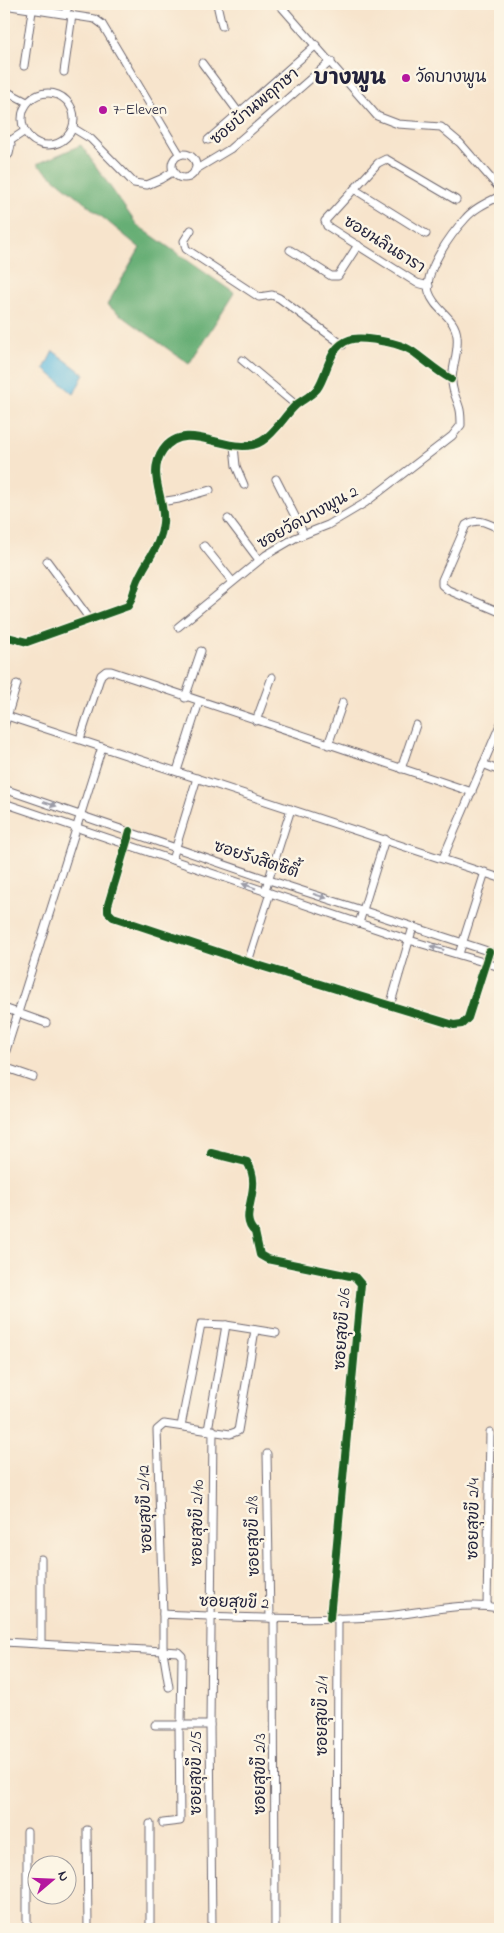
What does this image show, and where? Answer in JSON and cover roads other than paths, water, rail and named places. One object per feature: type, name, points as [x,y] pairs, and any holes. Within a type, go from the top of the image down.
[{"type":"street","points":[[64,72],[70,4]]},
{"type":"street","points":[[217,4],[222,26]]},
{"type":"street","points":[[280,4],[377,116],[398,124],[440,127],[460,143],[500,189]]},
{"type":"street","points":[[4,5],[20,6],[32,11],[68,14],[94,19],[102,24],[180,155]]},
{"type":"street","points":[[24,66],[32,11]]},
{"type":"street","points":[[208,140],[316,45]]},
{"type":"street","name":"ซอยบ้านพฤกษา","points":[[73,128],[91,139],[134,183],[146,185],[174,171],[185,178],[230,149],[331,61]]},
{"type":"street","points":[[202,63],[239,113]]},
{"type":"street","points":[[4,90],[27,102]]},
{"type":"street","points":[[46,92],[61,96],[72,107],[74,117],[73,128],[64,140],[50,145],[35,142],[25,132],[22,114],[27,102],[36,95],[46,92]]},
{"type":"street","points":[[10,141],[25,132]]},
{"type":"street","points":[[4,135],[10,141],[11,150],[4,159]]},
{"type":"street","points":[[174,171],[174,162],[180,155],[189,155],[192,158],[195,170]]},
{"type":"street","name":"ซอยนลินธารา","points":[[429,286],[417,283],[327,226],[325,221],[378,163],[386,159],[456,200]]},
{"type":"street","points":[[354,189],[426,234]]},
{"type":"street","points":[[429,286],[436,259],[465,218],[482,205],[500,196]]},
{"type":"street","points":[[191,230],[184,241],[186,249],[258,297],[272,295],[279,298],[342,345]]},
{"type":"street","points":[[290,250],[331,276],[338,276],[358,245]]},
{"type":"street","name":"ซอยวัดบางพูน 2","points":[[178,627],[259,560],[304,534],[328,525],[365,503],[452,436],[461,426],[460,410],[453,395],[451,379],[457,336],[453,321],[437,306],[429,286]]},
{"type":"street","points":[[4,636],[27,642],[62,631],[89,618],[128,606],[133,599],[136,584],[157,548],[164,514],[155,480],[158,461],[163,450],[172,440],[192,436],[234,449],[251,446],[263,440],[296,405],[317,388],[328,360],[349,340],[364,338],[394,343],[411,350],[439,373],[451,379]]},
{"type":"street","points":[[242,360],[296,405]]},
{"type":"street","points":[[234,449],[236,466],[244,485]]},
{"type":"street","points":[[276,479],[304,534]]},
{"type":"street","points":[[162,501],[179,499],[210,490]]},
{"type":"street","points":[[228,519],[259,560]]},
{"type":"street","points":[[500,529],[482,521],[474,520],[466,525],[442,580],[442,585],[448,590],[500,612]]},
{"type":"street","points":[[204,546],[232,581]]},
{"type":"street","points":[[47,561],[89,618]]},
{"type":"street","points":[[185,698],[201,651]]},
{"type":"street","points":[[80,739],[101,675],[106,671],[111,671],[185,698],[472,792]]},
{"type":"street","points":[[256,721],[272,677]]},
{"type":"street","points":[[4,727],[17,684]]},
{"type":"street","points":[[177,772],[199,702]]},
{"type":"street","points":[[328,745],[343,702]]},
{"type":"street","points":[[7,716],[500,878]]},
{"type":"street","points":[[401,769],[416,725]]},
{"type":"street","points":[[443,858],[500,725]]},
{"type":"street","points":[[4,1057],[102,747]]},
{"type":"street","points":[[483,764],[500,771]]},
{"type":"street","points":[[172,860],[196,778]]},
{"type":"street","name":"ซอยรังสิตซิตี้","points":[[4,789],[269,880],[500,955]]},
{"type":"street","name":"ซอยรังสิตซิตี้","points":[[4,803],[409,940],[500,967]]},
{"type":"street","points":[[248,962],[268,892],[269,880],[291,808]]},
{"type":"street","points":[[130,831],[108,905],[108,912],[113,917],[248,962],[454,1024],[462,1024],[468,1018],[488,952]]},
{"type":"street","points":[[359,923],[385,839]]},
{"type":"street","points":[[459,954],[484,872]]},
{"type":"street","points":[[390,1006],[414,926]]},
{"type":"street","points":[[4,1008],[46,1022]]},
{"type":"street","points":[[4,1067],[33,1077]]},
{"type":"street","name":"ซอยสุขขี 2/6","points":[[211,1153],[247,1162],[251,1168],[255,1180],[248,1222],[250,1228],[255,1232],[260,1255],[267,1259],[355,1277],[362,1284],[334,1618]]},
{"type":"street","points":[[255,1330],[238,1431],[230,1434],[181,1426],[200,1328],[205,1323],[226,1325],[276,1333]]},
{"type":"street","name":"ซอยสุขขี 2/10","points":[[211,1616],[210,1430],[226,1325]]},
{"type":"street","name":"ซอยสุขขี 2/12","points":[[163,1614],[157,1430],[164,1424],[181,1426]]},
{"type":"street","name":"ซอยสุขขี 2/4","points":[[487,1606],[490,1432]]},
{"type":"street","name":"ซอยสุขขี 2/8","points":[[267,1454],[272,1618]]},
{"type":"street","points":[[41,1644],[42,1559]]},
{"type":"street","name":"ซอยสุขขี 2","points":[[163,1614],[334,1618],[374,1617],[445,1606],[487,1606],[500,1608]]},
{"type":"street","points":[[163,1614],[163,1651],[169,1687]]},
{"type":"street","name":"ซอยสุขขี 2/5","points":[[211,1616],[212,1929]]},
{"type":"street","name":"ซอยสุขขี 2/3","points":[[272,1618],[275,1929]]},
{"type":"street","name":"ซอยสุขขี 2/1","points":[[334,1618],[337,1929]]},
{"type":"street","points":[[4,1642],[178,1652],[182,1656],[180,1821],[163,1823]]},
{"type":"street","points":[[155,1725],[210,1725]]},
{"type":"street","points":[[150,1824],[150,1929]]},
{"type":"street","points":[[87,1830],[88,1929]]},
{"type":"street","points":[[26,1929],[27,1832]]},
{"type":"water","points":[[53,351],[84,374],[74,394],[44,369]]},
{"type":"place","name":"วัดบางพูน","points":[[406,78]]},
{"type":"place","name":"7-Eleven","points":[[103,110]]},
{"type":"district","name":"บางพูน","points":[[350,79]]}]
